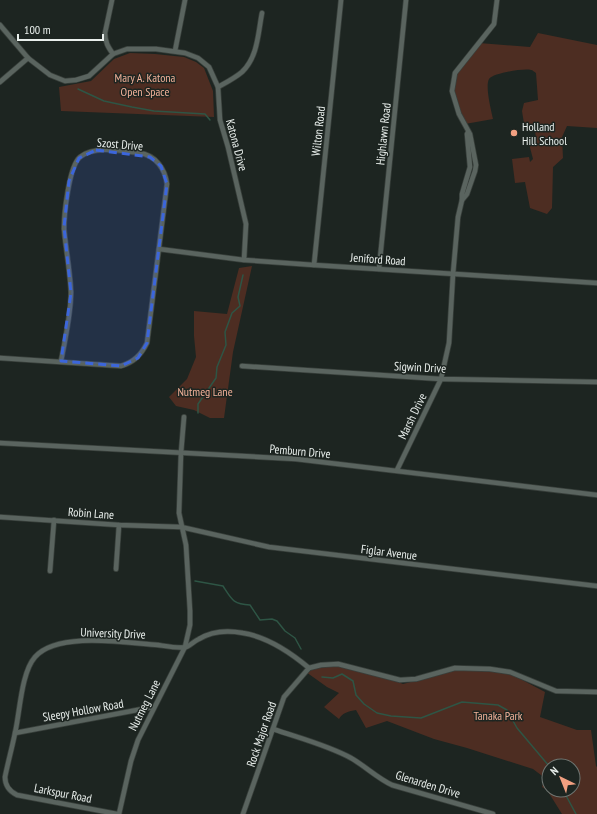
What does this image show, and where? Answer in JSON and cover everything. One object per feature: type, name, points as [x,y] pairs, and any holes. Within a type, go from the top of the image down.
[{"type":"street","points":[[112,0],[105,39],[106,44],[113,54]]},
{"type":"street","points":[[176,52],[185,0]]},
{"type":"street","name":"Wilton Road","points":[[314,265],[341,0]]},
{"type":"street","name":"Highlawn Road","points":[[379,269],[406,0]]},
{"type":"street","name":"Marsh Drive","points":[[397,470],[441,379],[449,343],[458,217],[462,194],[470,167],[468,132],[459,114],[452,91],[455,73],[494,24],[498,0]]},
{"type":"street","points":[[218,87],[242,72],[250,62],[256,46],[262,13]]},
{"type":"street","name":"Katona Drive","points":[[0,25],[28,58],[57,79],[70,81],[89,76],[113,54],[127,49],[176,52],[192,55],[203,61],[212,72],[218,87],[220,120],[228,147],[246,224],[244,260]]},
{"type":"street","points":[[0,82],[28,58]]},
{"type":"street","name":"Szost Drive","points":[[0,358],[121,366],[129,364],[138,358],[143,351],[146,343],[167,184],[165,174],[157,161],[142,154],[96,150],[86,153],[79,158],[74,166],[69,181],[64,227],[71,293],[61,361]]},
{"type":"street","name":"Jeniford Road","points":[[159,249],[244,260],[597,283]]},
{"type":"street","name":"Sigwin Drive","points":[[242,366],[441,379],[597,382]]},
{"type":"street","name":"Nutmeg Lane","points":[[118,814],[131,761],[138,740],[185,647],[190,625],[186,545],[179,513],[184,417]]},
{"type":"street","name":"Pemburn Drive","points":[[0,443],[296,459],[597,495]]},
{"type":"street","name":"Robin Lane","points":[[0,517],[120,525],[182,527]]},
{"type":"street","points":[[50,571],[54,520]]},
{"type":"street","points":[[116,569],[120,525]]},
{"type":"street","name":"Figlar Avenue","points":[[182,527],[269,547],[597,586]]},
{"type":"street","points":[[185,647],[212,633],[242,633],[259,637],[290,652],[309,668],[321,665],[338,664],[400,680],[416,679],[455,668],[490,669],[510,672],[556,691],[597,692]]},
{"type":"street","name":"University Drive","points":[[7,787],[5,777],[16,733],[27,670],[32,661],[42,651],[58,644],[89,640],[185,647]]},
{"type":"street","name":"Rock Major Road","points":[[243,814],[284,697],[309,668]]},
{"type":"street","name":"Sleepy Hollow Road","points":[[16,733],[153,708]]},
{"type":"street","name":"Glenarden Drive","points":[[273,729],[315,743],[350,758],[392,785],[493,814]]},
{"type":"street","name":"Larkspur Road","points":[[7,787],[17,795],[118,814]]},
{"type":"highlighted area","points":[[96,150],[150,157],[161,166],[167,184],[147,343],[138,358],[121,366],[61,361],[71,293],[64,227],[69,181],[79,158]]},
{"type":"green space","points":[[538,33],[597,45],[597,128],[567,126],[562,137],[563,158],[553,167],[552,208],[547,214],[530,208],[525,182],[515,183],[512,159],[529,157],[530,162],[533,159],[528,140],[536,138],[535,131],[527,132],[525,130],[522,111],[524,103],[538,100],[536,73],[532,70],[516,70],[496,75],[489,79],[488,92],[493,119],[465,124],[452,91],[455,73],[479,43],[530,47]]},
{"type":"green space","name":"Mary A. Katona Open Space","points":[[130,53],[184,57],[196,62],[204,68],[213,91],[214,117],[61,111],[59,87],[91,81],[114,59]]},
{"type":"green space","name":"Nutmeg Lane","points":[[252,266],[233,352],[224,418],[210,418],[194,410],[176,406],[169,397],[187,379],[196,357],[194,311],[227,314],[239,268]]},
{"type":"green space","name":"Tanaka Park","points":[[337,666],[393,680],[403,684],[457,670],[489,671],[511,674],[545,692],[540,717],[577,730],[591,730],[597,767],[597,814],[562,814],[552,798],[581,798],[581,758],[541,758],[541,775],[533,769],[434,739],[387,721],[366,728],[356,710],[342,715],[339,719],[324,707],[339,693],[327,687],[306,672],[311,668]]},
{"type":"waterway","points":[[78,89],[104,101],[154,111],[205,114],[210,120]]},
{"type":"waterway","points":[[198,413],[198,404],[216,378],[217,367],[226,345],[225,332],[232,313],[240,306],[238,297],[243,275]]},
{"type":"waterway","points":[[195,581],[223,586],[236,602],[250,605],[260,620],[272,619],[277,621],[285,631],[295,638],[301,649]]},
{"type":"waterway","points":[[322,677],[333,678],[342,674],[353,681],[356,695],[364,704],[377,713],[391,716],[421,718],[462,702],[498,705],[507,710],[517,728],[542,758]]},
{"type":"waterway","points":[[567,798],[576,814]]},
{"type":"place","name":"Holland Hill School","points":[[514,133]]}]
